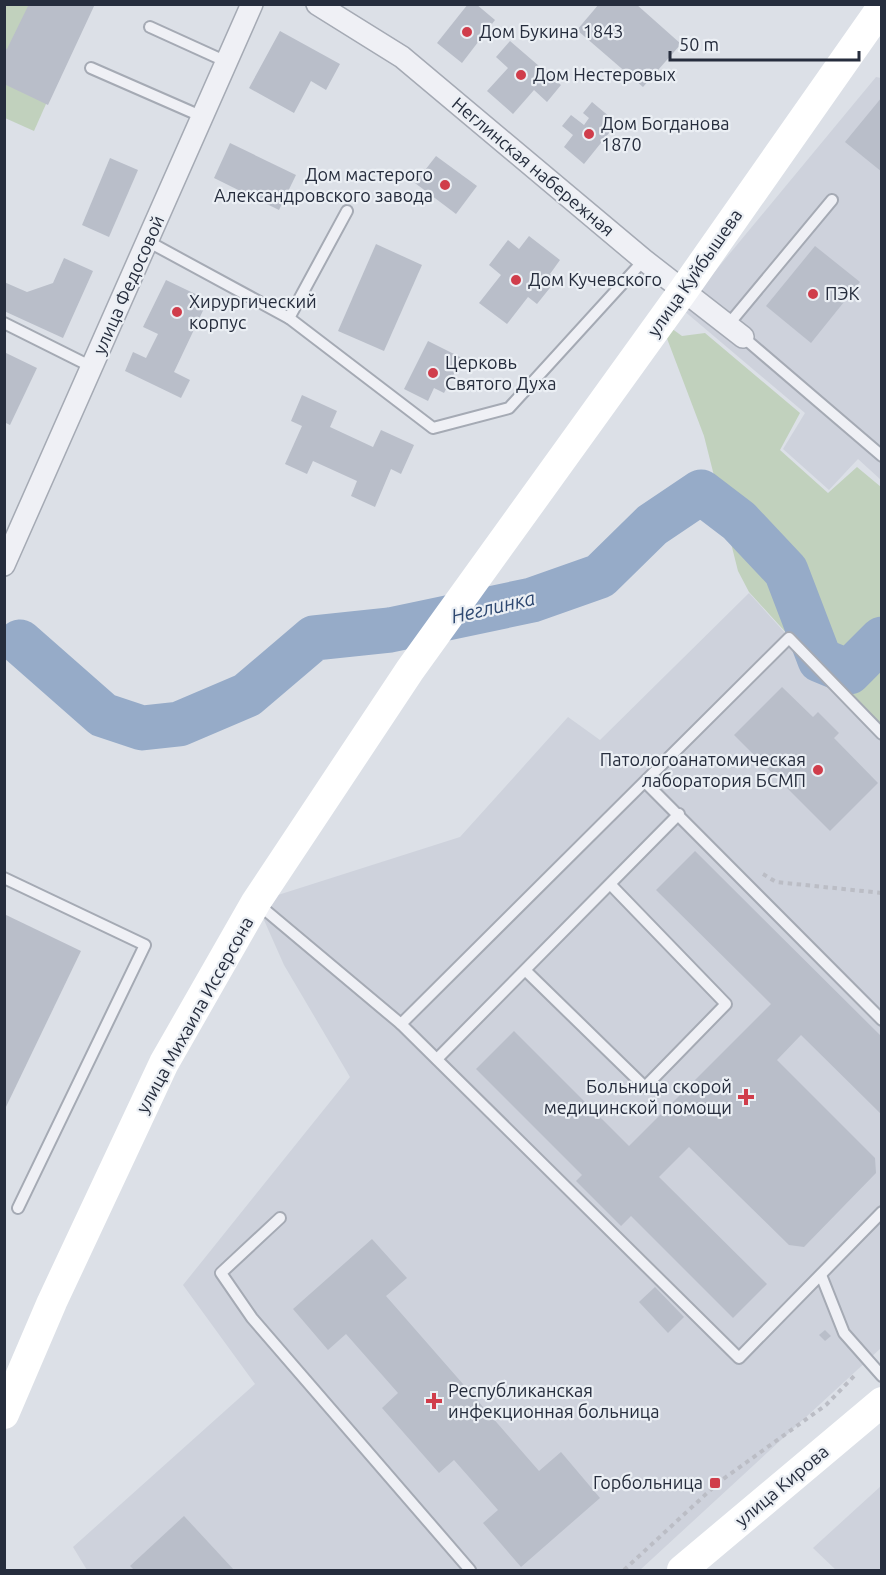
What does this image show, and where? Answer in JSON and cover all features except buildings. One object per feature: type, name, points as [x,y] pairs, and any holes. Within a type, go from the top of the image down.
[{"type":"main road","name":"улица Куйбышева","points":[[410,670],[683,291],[879,8]]},
{"type":"main road","name":"улица Михаила Иссерсона","points":[[4,1414],[52,1302],[164,1063],[256,903],[410,670]]},
{"type":"main road","name":"улица Кирова","points":[[693,1564],[882,1402]]},
{"type":"street","name":"улица Федосовой","points":[[6,555],[149,242],[252,4]]},
{"type":"street","name":"Неглинская набережная","points":[[317,4],[402,57],[644,260],[735,331]]},
{"type":"lane","points":[[150,27],[227,62]]},
{"type":"lane","points":[[91,68],[203,117]]},
{"type":"lane","points":[[832,200],[735,331],[882,456]]},
{"type":"lane","points":[[289,318],[347,211]]},
{"type":"lane","points":[[149,242],[289,318],[434,428],[508,408],[644,260]]},
{"type":"lane","points":[[4,323],[92,367]]},
{"type":"lane","points":[[401,1024],[789,638],[882,734]]},
{"type":"lane","points":[[645,782],[882,1020]]},
{"type":"lane","points":[[437,1059],[679,814]]},
{"type":"lane","points":[[4,878],[145,945],[18,1208]]},
{"type":"lane","points":[[526,971],[645,1087],[726,1004],[611,885]]},
{"type":"lane","points":[[256,903],[401,1024],[739,1358],[882,1212]]},
{"type":"lane","points":[[280,1218],[221,1273],[252,1318],[470,1570]]},
{"type":"lane","points":[[821,1275],[844,1333],[882,1376]]},
{"type":"path","points":[[729,865],[753,867],[776,882],[882,893]]},
{"type":"path","points":[[624,1570],[719,1482],[826,1405],[869,1360]]},
{"type":"shaded area","points":[[876,77],[881,78],[881,480],[858,459],[829,490],[783,449],[805,413],[683,310]]},
{"type":"shaded area","points":[[749,593],[881,739],[881,1348],[640,1570],[87,1570],[73,1547],[255,1384],[183,1285],[350,1077],[284,965],[256,902],[460,837],[568,717],[600,740]]},
{"type":"shaded area","points":[[881,1486],[881,1570],[836,1570],[813,1548]]},
{"type":"green space","points":[[5,5],[90,5],[34,131],[5,118]]},
{"type":"green space","points":[[660,320],[682,336],[705,333],[800,413],[780,450],[828,493],[857,467],[881,487],[881,737],[749,592],[738,571],[704,436]]},
{"type":"waterway","name":"Неглинка","points":[[20,642],[103,715],[142,728],[179,724],[247,695],[314,638],[390,630],[532,600],[600,576],[652,525],[701,492],[739,521],[786,571],[820,660],[849,672],[882,639]]},
{"type":"place","name":"Дом Букина 1843","points":[[467,32]]},
{"type":"place","name":"Дом Нестеровых","points":[[521,75]]},
{"type":"place","name":"Дом Богданова 1870","points":[[589,134]]},
{"type":"place","name":"Дом мастерого Александровского завода","points":[[445,185]]},
{"type":"place","name":"Дом Кучевского","points":[[516,280]]},
{"type":"place","name":"ПЭК","points":[[813,294]]},
{"type":"place","name":"Хирургический корпус","points":[[177,312]]},
{"type":"place","name":"Церковь Святого Духа","points":[[433,373]]},
{"type":"place","name":"Патологоанатомическая лаборатория БСМП","points":[[818,770]]},
{"type":"place","name":"Больница скорой медицинской помощи","points":[[746,1097]]},
{"type":"place","name":"Республиканская инфекционная больница","points":[[434,1401]]},
{"type":"place","name":"Горбольница","points":[[715,1483]]}]
